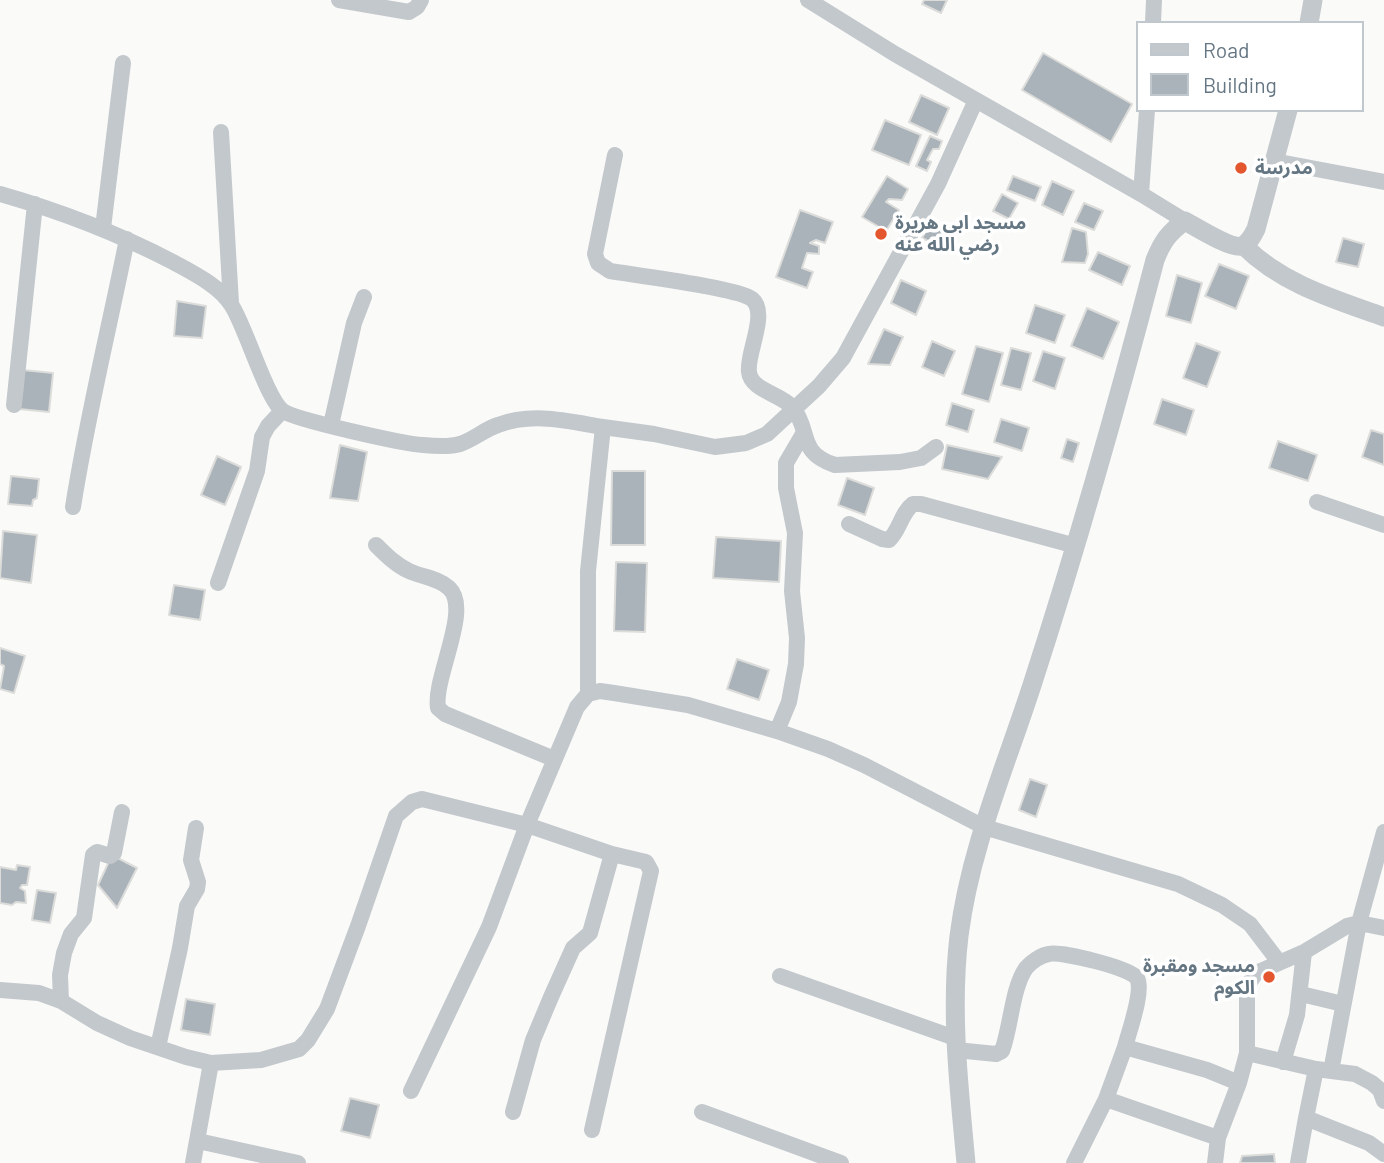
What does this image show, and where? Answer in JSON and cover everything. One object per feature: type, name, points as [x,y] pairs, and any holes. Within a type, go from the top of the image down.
[{"type":"street","points":[[339,0],[409,12],[415,9],[421,0]]},
{"type":"street","points":[[808,0],[1185,222],[1234,246],[1244,246],[1269,268],[1302,286],[1384,317]]},
{"type":"street","points":[[1153,21],[1154,0]]},
{"type":"street","points":[[1309,21],[1313,0]]},
{"type":"street","points":[[103,228],[123,63]]},
{"type":"street","points":[[0,194],[103,228],[190,271],[208,283],[231,303],[271,394],[282,411],[307,420],[421,445],[460,444],[495,426],[516,419],[546,418],[654,434],[715,447],[746,443],[767,434],[819,386],[843,358],[938,184],[976,100]]},
{"type":"street","points":[[1141,194],[1147,112]]},
{"type":"street","points":[[1244,246],[1256,229],[1287,112]]},
{"type":"street","points":[[221,132],[231,303]]},
{"type":"street","points":[[615,155],[595,254],[598,263],[610,271],[733,292],[753,300],[757,308],[757,328],[748,369],[750,377],[754,383],[782,398],[794,409],[803,434],[815,455],[835,465],[900,462],[920,458],[936,447]]},
{"type":"street","points":[[1274,161],[1384,182]]},
{"type":"street","points":[[13,405],[34,204]]},
{"type":"street","points":[[966,1163],[954,997],[959,935],[970,873],[1076,546],[1155,260],[1162,242],[1171,231],[1185,222]]},
{"type":"street","points":[[73,507],[83,440],[100,374],[127,239]]},
{"type":"street","points":[[331,425],[354,323],[364,297]]},
{"type":"street","points":[[218,583],[257,471],[262,437],[282,411]]},
{"type":"street","points":[[588,694],[588,571],[603,427]]},
{"type":"street","points":[[777,731],[789,702],[796,664],[797,638],[792,591],[795,533],[786,488],[786,463],[803,434]]},
{"type":"street","points":[[1318,502],[1384,525]]},
{"type":"street","points":[[849,524],[889,540],[907,509],[913,504],[921,504],[1076,546]]},
{"type":"street","points":[[376,545],[393,562],[409,571],[436,580],[450,589],[455,596],[457,614],[438,693],[438,708],[444,714],[554,759]]},
{"type":"street","points":[[411,1091],[489,927],[527,825],[577,707],[588,694],[600,691],[688,705],[777,731],[864,765],[984,827],[1178,884],[1222,905],[1250,925],[1279,962]]},
{"type":"street","points":[[0,990],[39,993],[61,1000],[97,1023],[158,1047],[212,1063],[261,1060],[299,1049],[308,1040],[327,1009],[396,816],[412,802],[422,799],[527,825],[612,854],[646,862],[651,870],[592,1130]]},
{"type":"street","points":[[61,1000],[60,975],[64,953],[71,934],[84,918],[93,856],[97,852],[110,856],[114,853],[122,812]]},
{"type":"street","points":[[158,1047],[187,906],[197,889],[198,882],[191,860],[196,828]]},
{"type":"street","points":[[1298,1163],[1306,1118],[1324,1070],[1343,1004],[1359,923],[1384,832]]},
{"type":"street","points":[[513,1112],[533,1040],[551,997],[573,948],[590,933],[612,854]]},
{"type":"street","points":[[1215,1163],[1218,1138],[1239,1083],[1247,1053],[1247,986],[1256,973],[1304,952],[1335,932],[1359,923],[1384,928]]},
{"type":"street","points":[[1283,1062],[1293,1033],[1301,994],[1304,952]]},
{"type":"street","points":[[780,976],[956,1044],[996,1054],[1002,1051],[1009,1033],[1018,987],[1026,968],[1036,959],[1050,953],[1098,962],[1133,974],[1138,980],[1139,992],[1125,1047],[1106,1099],[1074,1163]]},
{"type":"street","points":[[1301,994],[1343,1004]]},
{"type":"street","points":[[1125,1047],[1207,1070],[1239,1083]]},
{"type":"street","points":[[1247,1053],[1354,1074],[1380,1090],[1384,1101]]},
{"type":"street","points":[[193,1163],[212,1063]]},
{"type":"street","points":[[1106,1099],[1218,1138]]},
{"type":"street","points":[[702,1112],[841,1163]]},
{"type":"street","points":[[1306,1118],[1370,1143],[1384,1154]]},
{"type":"street","points":[[198,1140],[298,1163]]},
{"type":"building","points":[[924,0],[947,0],[941,13],[922,4]]},
{"type":"building","points":[[1043,53],[1132,104],[1111,142],[1022,90]]},
{"type":"building","points":[[921,95],[949,108],[937,135],[909,122]]},
{"type":"building","points":[[885,120],[921,135],[909,165],[872,150]]},
{"type":"building","points":[[930,136],[942,141],[939,149],[933,149],[927,160],[931,162],[927,171],[916,166]]},
{"type":"building","points":[[887,176],[908,189],[902,200],[889,199],[886,202],[899,210],[886,231],[862,217]]},
{"type":"building","points":[[1013,176],[1041,187],[1035,201],[1007,190]]},
{"type":"building","points":[[1052,181],[1074,191],[1063,215],[1042,205]]},
{"type":"building","points":[[1002,194],[1018,203],[1009,219],[993,211]]},
{"type":"building","points":[[1084,203],[1103,211],[1094,230],[1075,222]]},
{"type":"building","points":[[800,210],[833,222],[825,243],[816,240],[810,243],[819,246],[819,254],[807,253],[802,268],[813,272],[807,288],[776,277]]},
{"type":"building","points":[[932,220],[950,230],[940,247],[922,238]]},
{"type":"building","points":[[1072,228],[1086,232],[1088,254],[1085,263],[1062,262]]},
{"type":"building","points":[[1343,238],[1364,244],[1358,267],[1336,262]]},
{"type":"building","points":[[1098,252],[1130,266],[1122,285],[1089,270]]},
{"type":"building","points":[[1219,264],[1249,276],[1236,309],[1205,296]]},
{"type":"building","points":[[1177,275],[1202,283],[1191,323],[1166,316]]},
{"type":"building","points":[[901,280],[926,291],[916,315],[891,303]]},
{"type":"building","points":[[177,301],[206,306],[202,338],[174,336]]},
{"type":"building","points":[[1035,305],[1065,315],[1055,343],[1026,333]]},
{"type":"building","points":[[1087,308],[1119,322],[1103,359],[1071,346]]},
{"type":"building","points":[[884,329],[903,337],[890,365],[868,364]]},
{"type":"building","points":[[932,341],[955,351],[944,376],[922,367]]},
{"type":"building","points":[[1196,343],[1220,352],[1207,387],[1183,378]]},
{"type":"building","points":[[976,346],[1003,353],[989,402],[962,394]]},
{"type":"building","points":[[1011,348],[1031,353],[1021,390],[1001,385]]},
{"type":"building","points":[[1043,351],[1065,358],[1055,389],[1033,381]]},
{"type":"building","points":[[23,370],[53,373],[49,412],[19,409]]},
{"type":"building","points":[[1162,399],[1194,410],[1186,435],[1154,424]]},
{"type":"building","points":[[952,403],[974,410],[968,432],[946,425]]},
{"type":"building","points":[[1001,419],[1029,428],[1022,451],[994,442]]},
{"type":"building","points":[[1371,430],[1384,434],[1384,465],[1362,457]]},
{"type":"building","points":[[1067,439],[1079,443],[1073,462],[1061,458]]},
{"type":"building","points":[[1278,441],[1317,455],[1308,481],[1269,468]]},
{"type":"building","points":[[340,445],[367,452],[358,501],[330,498]]},
{"type":"building","points":[[947,445],[1002,457],[988,479],[942,469]]},
{"type":"building","points":[[217,456],[241,467],[225,505],[201,495]]},
{"type":"building","points":[[612,471],[645,471],[645,545],[611,545]]},
{"type":"building","points":[[11,476],[39,479],[37,498],[33,500],[32,506],[8,504]]},
{"type":"building","points":[[847,478],[874,488],[865,515],[838,505]]},
{"type":"building","points":[[3,531],[37,535],[31,583],[0,578]]},
{"type":"building","points":[[716,537],[781,541],[779,582],[713,578]]},
{"type":"building","points":[[616,562],[647,563],[645,632],[614,631]]},
{"type":"building","points":[[174,585],[205,590],[200,620],[169,615]]},
{"type":"building","points":[[0,648],[25,656],[14,693],[0,689],[4,666],[0,664]]},
{"type":"building","points":[[737,659],[769,670],[759,700],[727,689]]},
{"type":"building","points":[[1030,779],[1047,785],[1036,817],[1019,810]]},
{"type":"building","points":[[112,855],[137,868],[117,908],[98,885]]},
{"type":"building","points":[[17,865],[30,867],[27,885],[20,888],[25,891],[26,903],[0,903],[0,867],[16,870]]},
{"type":"building","points":[[37,890],[56,893],[50,923],[32,920]]},
{"type":"building","points":[[186,999],[215,1004],[210,1035],[181,1030]]},
{"type":"building","points":[[350,1098],[379,1105],[370,1138],[341,1131]]},
{"type":"building","points":[[1274,1154],[1275,1163],[1240,1163],[1242,1156]]},
{"type":"place","name":"مدرسة","points":[[1241,168]]},
{"type":"place","name":"مسجد ابي هريرة رضي الله عنه","points":[[881,234]]},
{"type":"place","name":"مسجد ومقبرة الكوم","points":[[1269,977]]}]
